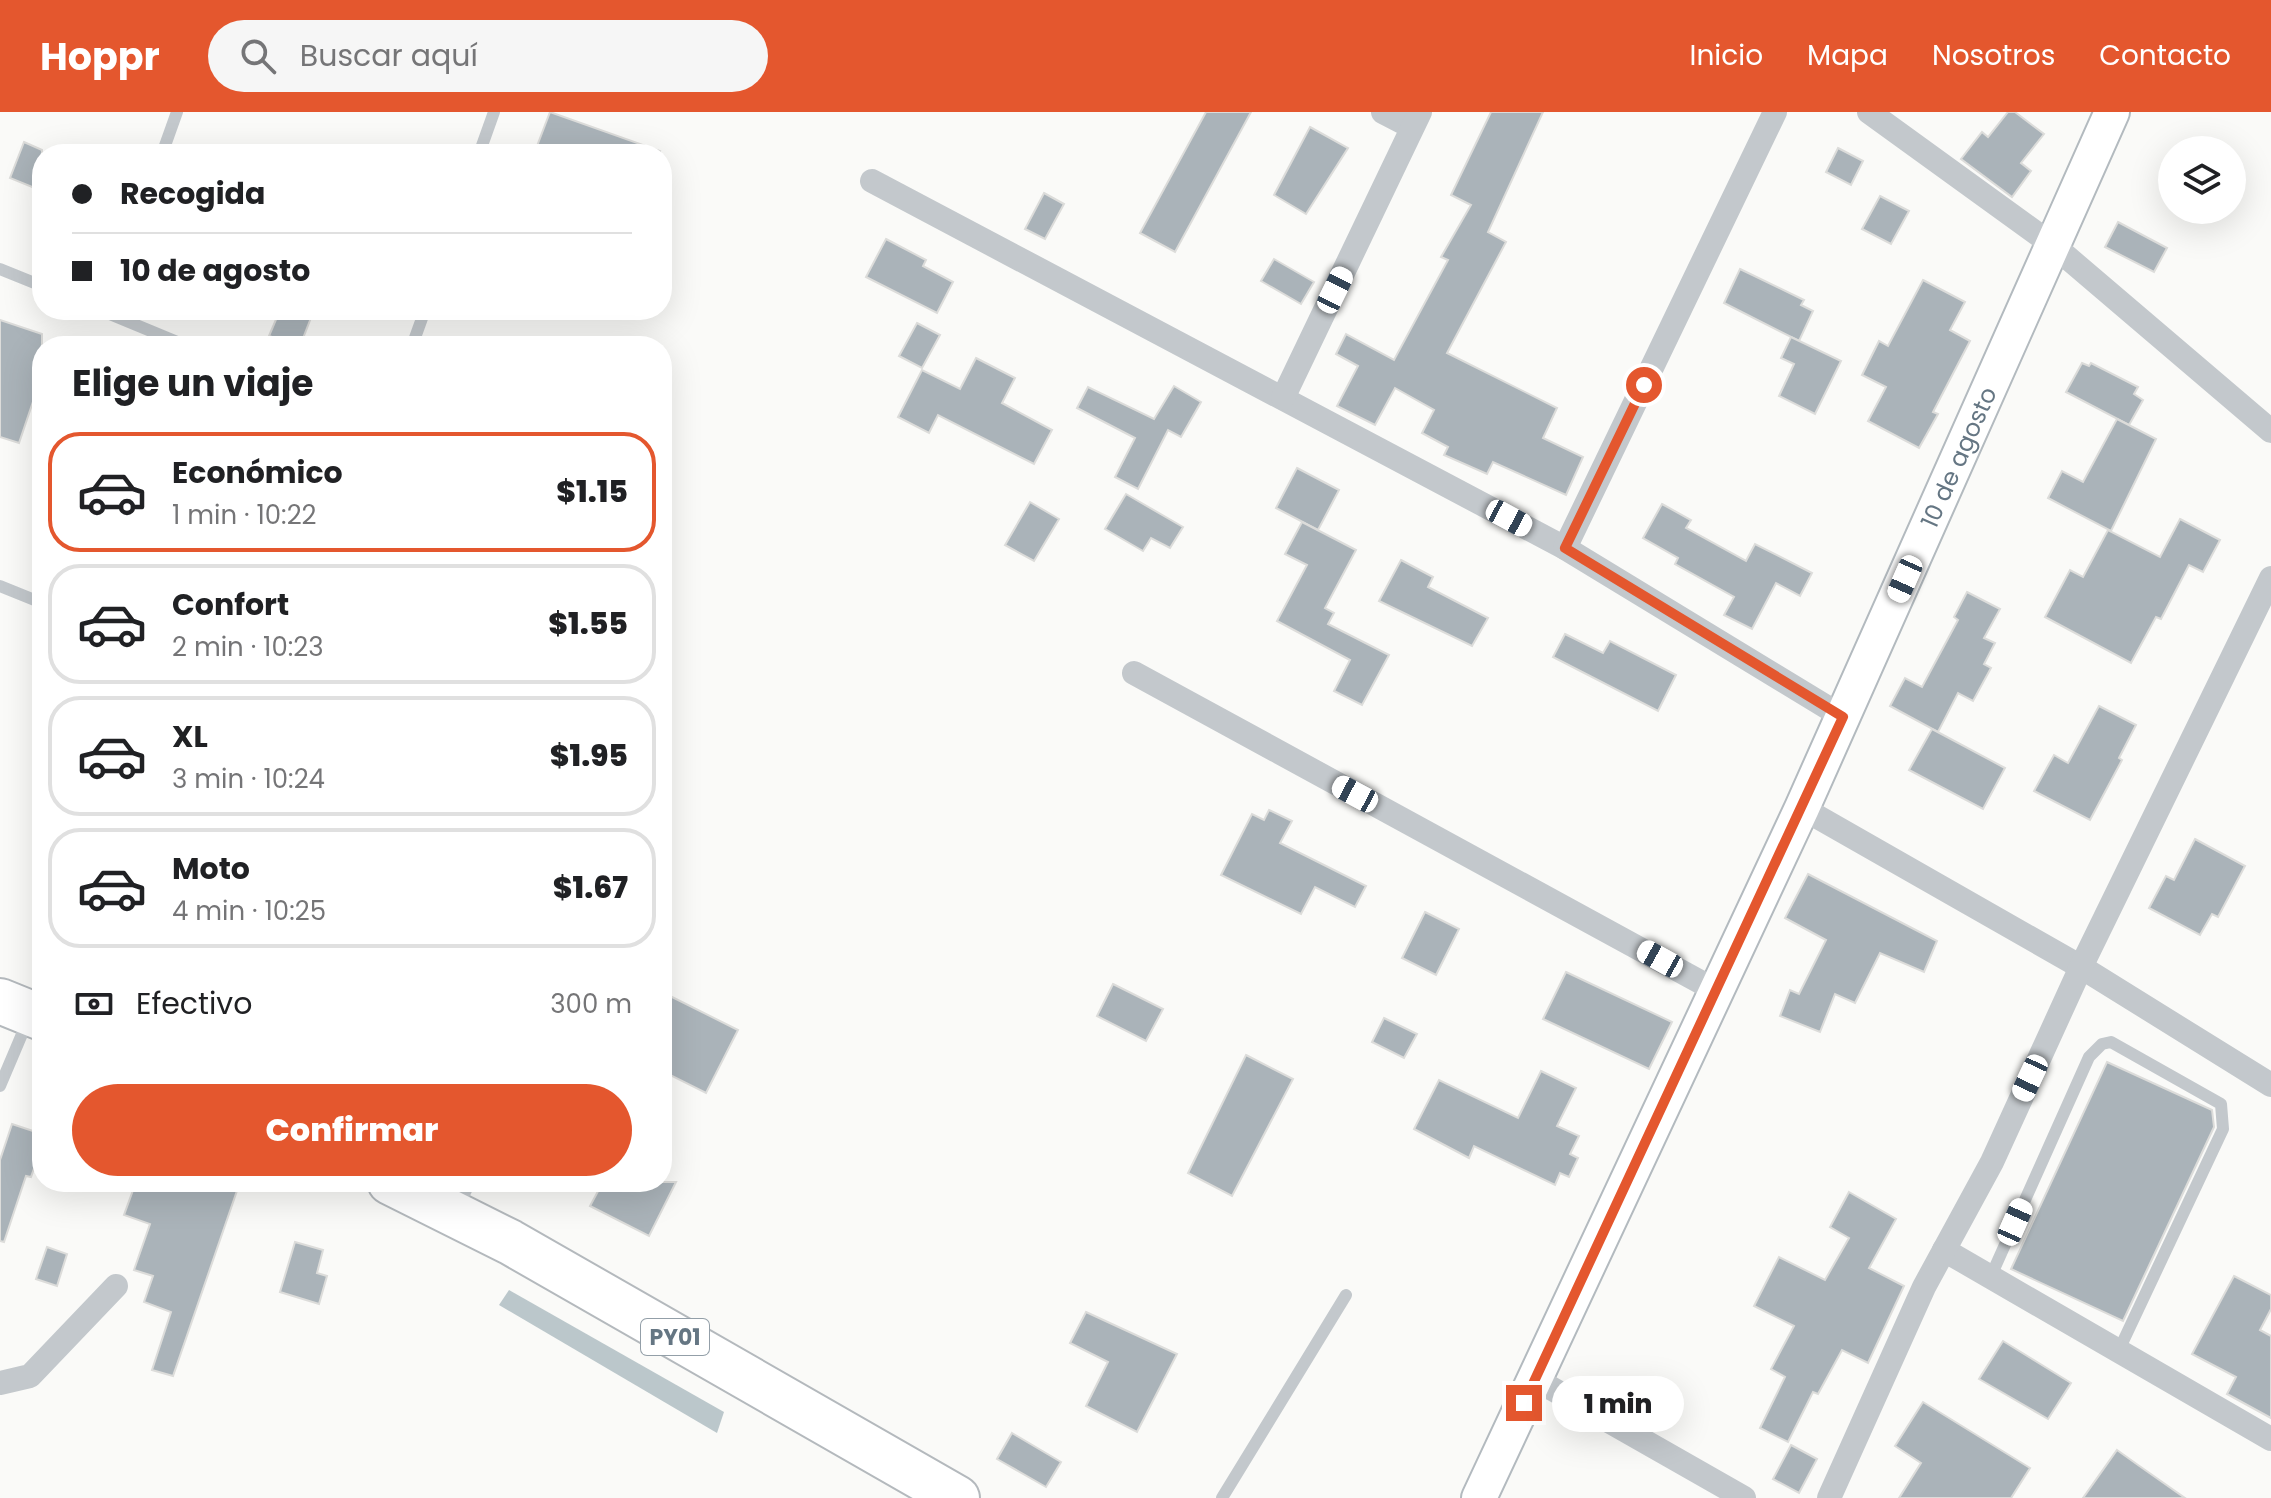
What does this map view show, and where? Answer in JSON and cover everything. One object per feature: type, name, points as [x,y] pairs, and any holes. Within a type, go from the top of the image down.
[{"type":"highway","name":"PY01","points":[[435,1192],[462,1198],[510,1242],[957,1498]]},
{"type":"street","points":[[1283,398],[1416,120],[1383,112]]},
{"type":"street","points":[[1565,548],[1775,112]]},
{"type":"street","points":[[1869,112],[2054,246],[2271,431]]},
{"type":"street","name":"10 de agosto","points":[[1479,1498],[1802,808],[2112,112]]},
{"type":"street","points":[[872,181],[1565,548],[1843,717]]},
{"type":"street","points":[[1829,1498],[1944,1250],[1992,1162],[2081,967],[2271,578]]},
{"type":"street","points":[[1134,673],[1715,990]]},
{"type":"street","points":[[1802,808],[2081,967],[2271,1085]]},
{"type":"street","points":[[1944,1250],[2271,1439]]},
{"type":"street","points":[[0,1383],[30,1376],[116,1286]]},
{"type":"street","points":[[1535,1379],[1744,1498]]},
{"type":"lane","points":[[166,144],[177,112]]},
{"type":"lane","points":[[483,144],[494,112]]},
{"type":"lane","points":[[0,269],[32,282]]},
{"type":"lane","points":[[125,320],[163,336]]},
{"type":"lane","points":[[0,586],[32,599]]},
{"type":"lane","points":[[0,1086],[24,1011]]},
{"type":"lane","points":[[1991,1276],[2089,1057],[2102,1044],[2111,1042],[2221,1104],[2223,1129],[2119,1350]]},
{"type":"lane","points":[[1222,1498],[1346,1295]]},
{"type":"shaded area","points":[[509,1290],[724,1412],[717,1433],[499,1305]]},
{"type":"building","points":[[550,112],[640,144],[538,144]]},
{"type":"building","points":[[1206,112],[1251,112],[1175,252],[1140,233]]},
{"type":"building","points":[[1491,112],[1543,112],[1488,232],[1506,242],[1447,353],[1557,408],[1543,438],[1583,457],[1566,495],[1493,462],[1487,474],[1444,455],[1448,447],[1422,433],[1434,410],[1395,388],[1375,425],[1337,406],[1358,366],[1336,354],[1346,334],[1394,360],[1448,260],[1441,257],[1471,205],[1451,195]]},
{"type":"building","points":[[2008,112],[2015,112],[2044,134],[2021,163],[2031,171],[2012,197],[1961,159],[1982,132],[1988,137]]},
{"type":"building","points":[[1310,127],[1348,148],[1306,214],[1274,195]]},
{"type":"building","points":[[24,142],[32,146],[32,187],[10,178]]},
{"type":"building","points":[[1838,148],[1863,161],[1851,185],[1826,172]]},
{"type":"building","points":[[1044,193],[1064,204],[1045,239],[1025,229]]},
{"type":"building","points":[[1880,196],[1909,211],[1891,244],[1862,229]]},
{"type":"building","points":[[2118,222],[2167,248],[2154,272],[2105,247]]},
{"type":"building","points":[[886,239],[926,260],[923,266],[953,282],[937,313],[866,277]]},
{"type":"building","points":[[1274,259],[1314,282],[1301,304],[1261,281]]},
{"type":"building","points":[[1740,269],[1804,300],[1801,305],[1813,311],[1799,341],[1724,303]]},
{"type":"building","points":[[1923,280],[1965,302],[1950,330],[1970,341],[1933,412],[1938,414],[1919,448],[1868,421],[1886,387],[1862,375],[1879,341],[1888,346]]},
{"type":"building","points":[[0,320],[42,336],[32,336],[32,405],[19,443],[0,437]]},
{"type":"building","points":[[276,320],[310,320],[304,336],[269,336]]},
{"type":"building","points":[[917,323],[940,335],[922,368],[899,356]]},
{"type":"building","points":[[1791,337],[1841,361],[1815,414],[1779,396],[1794,364],[1781,358]]},
{"type":"building","points":[[976,358],[1015,378],[1002,403],[1052,430],[1034,464],[938,415],[929,433],[898,417],[922,370],[960,389]]},
{"type":"building","points":[[2082,363],[2089,366],[2091,363],[2138,387],[2134,394],[2143,400],[2129,425],[2066,392]]},
{"type":"building","points":[[1174,386],[1201,402],[1181,437],[1168,430],[1138,489],[1115,477],[1135,438],[1077,408],[1088,387],[1154,419]]},
{"type":"building","points":[[2117,419],[2156,439],[2111,531],[2048,498],[2062,471],[2083,482]]},
{"type":"building","points":[[1297,468],[1339,490],[1318,530],[1276,508]]},
{"type":"building","points":[[1126,494],[1183,527],[1170,548],[1151,538],[1143,551],[1105,529]]},
{"type":"building","points":[[1030,502],[1059,519],[1034,561],[1005,545]]},
{"type":"building","points":[[1662,504],[1691,520],[1686,528],[1746,561],[1755,544],[1812,573],[1800,596],[1776,583],[1752,629],[1724,615],[1734,597],[1675,564],[1678,558],[1643,538]]},
{"type":"building","points":[[2180,519],[2220,540],[2203,572],[2189,565],[2161,619],[2156,617],[2131,663],[2045,617],[2070,570],[2083,577],[2108,530],[2160,557]]},
{"type":"building","points":[[1302,522],[1356,550],[1325,608],[1334,613],[1328,624],[1389,655],[1362,705],[1334,691],[1350,660],[1277,621],[1307,565],[1285,554]]},
{"type":"building","points":[[1401,560],[1433,577],[1428,587],[1488,618],[1472,646],[1379,601]]},
{"type":"building","points":[[1967,592],[2000,609],[1984,638],[1995,643],[1984,664],[1991,668],[1973,701],[1958,693],[1938,732],[1890,706],[1905,678],[1922,687],[1958,620],[1954,617]]},
{"type":"building","points":[[1565,634],[1603,653],[1610,641],[1676,675],[1658,711],[1553,657]]},
{"type":"building","points":[[2099,706],[2136,725],[2119,758],[2122,760],[2090,820],[2034,791],[2054,755],[2068,763]]},
{"type":"building","points":[[1932,729],[2005,768],[1983,809],[1909,770]]},
{"type":"building","points":[[1269,810],[1292,821],[1280,843],[1366,886],[1355,907],[1315,887],[1301,914],[1221,875],[1252,814],[1264,820]]},
{"type":"building","points":[[2195,839],[2245,866],[2218,917],[2212,914],[2200,935],[2149,908],[2166,876],[2174,880]]},
{"type":"building","points":[[1808,874],[1937,941],[1924,972],[1880,953],[1855,1003],[1835,994],[1820,1032],[1780,1016],[1790,990],[1799,994],[1826,940],[1785,918]]},
{"type":"building","points":[[1425,912],[1459,929],[1436,975],[1402,958]]},
{"type":"building","points":[[1566,972],[1672,1022],[1649,1069],[1543,1019]]},
{"type":"building","points":[[1113,984],[1163,1009],[1146,1041],[1097,1016]]},
{"type":"building","points":[[672,997],[738,1030],[706,1093],[672,1076]]},
{"type":"building","points":[[1384,1018],[1417,1034],[1404,1058],[1372,1042]]},
{"type":"building","points":[[1246,1055],[1293,1079],[1232,1196],[1188,1173]]},
{"type":"building","points":[[2107,1062],[2212,1110],[2214,1127],[2123,1321],[2011,1269]]},
{"type":"building","points":[[1541,1071],[1576,1088],[1557,1126],[1579,1136],[1570,1154],[1578,1158],[1569,1177],[1560,1173],[1555,1185],[1474,1146],[1469,1158],[1414,1129],[1439,1080],[1518,1118]]},
{"type":"building","points":[[12,1124],[32,1131],[32,1174],[31,1177],[26,1176],[4,1242],[0,1241],[0,1160]]},
{"type":"building","points":[[132,1192],[237,1192],[173,1376],[152,1370],[171,1312],[144,1302],[153,1276],[134,1270],[150,1224],[124,1215]]},
{"type":"building","points":[[598,1192],[671,1192],[649,1236],[590,1206]]},
{"type":"building","points":[[1849,1192],[1896,1219],[1869,1268],[1904,1286],[1868,1363],[1842,1350],[1818,1394],[1813,1392],[1788,1442],[1760,1428],[1785,1377],[1771,1369],[1794,1326],[1754,1306],[1779,1257],[1825,1280],[1849,1238],[1830,1227]]},
{"type":"building","points":[[295,1242],[323,1250],[317,1273],[327,1276],[319,1304],[280,1292]]},
{"type":"building","points":[[47,1247],[67,1254],[57,1286],[36,1279]]},
{"type":"building","points":[[2234,1276],[2271,1295],[2271,1309],[2260,1330],[2271,1336],[2271,1418],[2227,1394],[2236,1377],[2192,1354]]},
{"type":"building","points":[[1086,1312],[1177,1354],[1137,1432],[1086,1406],[1108,1362],[1070,1343]]},
{"type":"building","points":[[2003,1341],[2071,1383],[2048,1419],[1979,1379]]},
{"type":"building","points":[[1923,1402],[2030,1468],[2011,1498],[1899,1498],[1921,1463],[1895,1446]]},
{"type":"building","points":[[1012,1433],[1061,1462],[1046,1487],[997,1459]]},
{"type":"building","points":[[1791,1445],[1817,1459],[1799,1493],[1773,1479]]},
{"type":"building","points":[[2117,1450],[2138,1465],[2185,1498],[2083,1498]]},
{"type":"route","points":[[1524,1403],[1843,717],[1565,548],[1644,385]]}]
